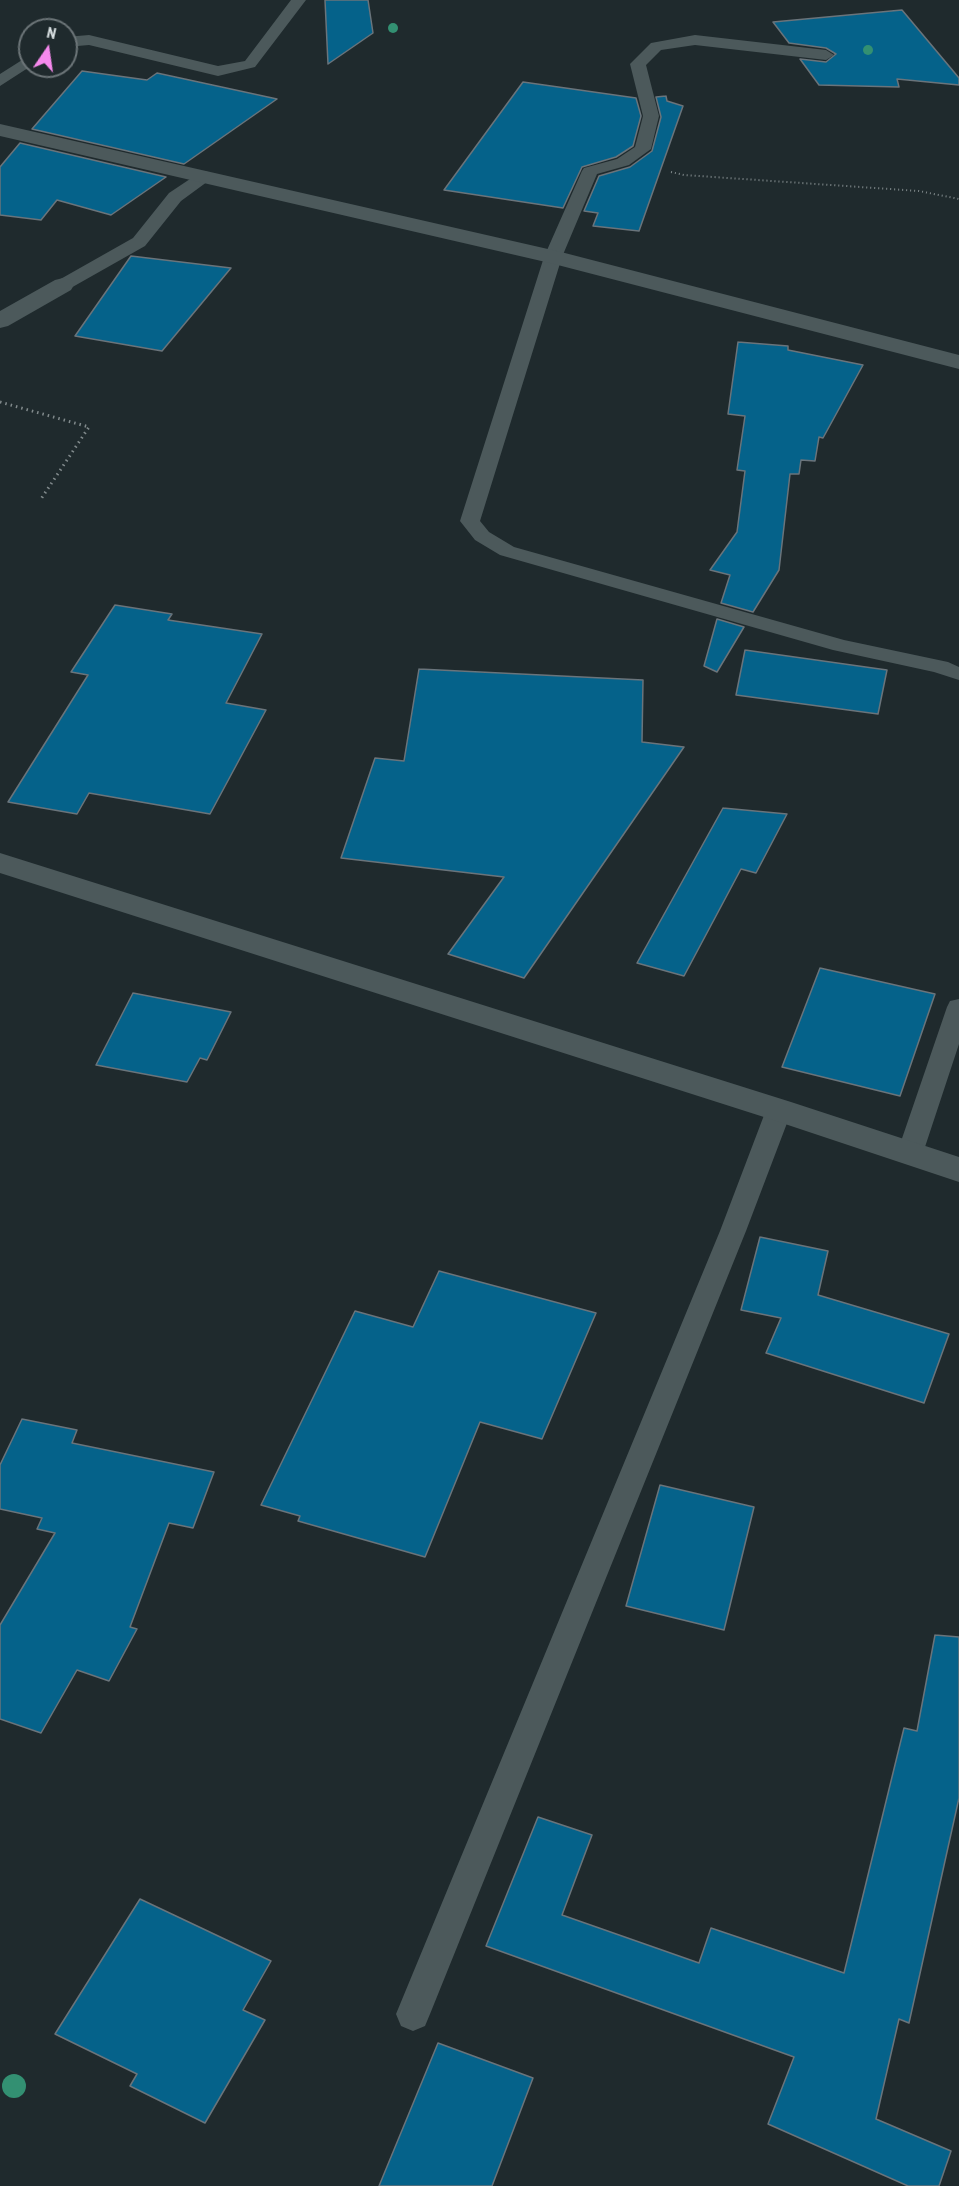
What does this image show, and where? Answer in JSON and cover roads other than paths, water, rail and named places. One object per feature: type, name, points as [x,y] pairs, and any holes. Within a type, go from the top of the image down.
[{"type":"street","points":[[0,130],[553,257],[959,362]]},
{"type":"street","points":[[0,321],[63,285]]},
{"type":"street","points":[[0,863],[778,1110],[959,1170]]},
{"type":"lane","points":[[78,41],[89,40],[218,71],[250,64],[299,0]]},
{"type":"lane","points":[[826,55],[695,40],[656,46],[638,64],[651,116],[644,149],[623,162],[590,171],[553,257],[470,520],[482,536],[507,551],[840,646],[940,667],[959,674]]},
{"type":"lane","points":[[0,81],[18,68]]},
{"type":"lane","points":[[63,285],[140,242],[175,196],[205,176]]},
{"type":"lane","points":[[910,1153],[959,1007]]},
{"type":"lane","points":[[413,2014],[733,1231],[778,1110]]}]
